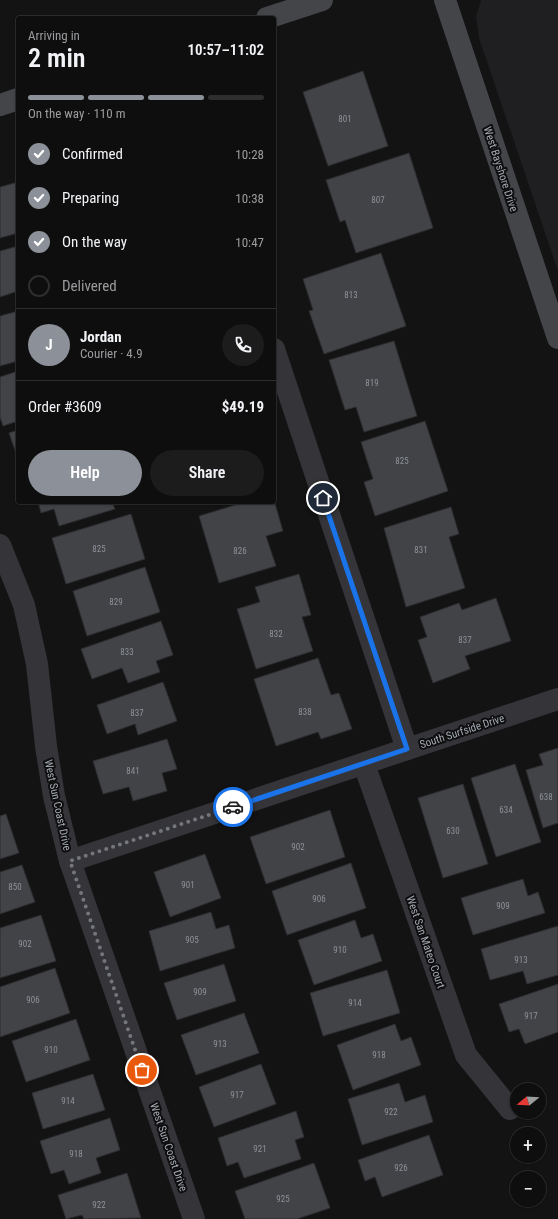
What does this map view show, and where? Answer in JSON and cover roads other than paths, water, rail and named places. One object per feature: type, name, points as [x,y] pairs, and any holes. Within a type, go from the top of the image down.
[{"type":"street","points":[[273,16],[322,0]]},
{"type":"street","name":"West Bayshore Drive","points":[[445,0],[558,338]]},
{"type":"street","points":[[0,105],[16,101]]},
{"type":"street","points":[[276,355],[407,749]]},
{"type":"street","name":"West Sun Coast Drive","points":[[0,545],[24,605],[28,620],[37,664],[46,746],[54,796],[70,861],[194,1219]]},
{"type":"street","name":"South Surfside Drive","points":[[70,861],[558,699]]},
{"type":"street","name":"West San Mateo Court","points":[[364,764],[466,1055],[510,1108]]}]
